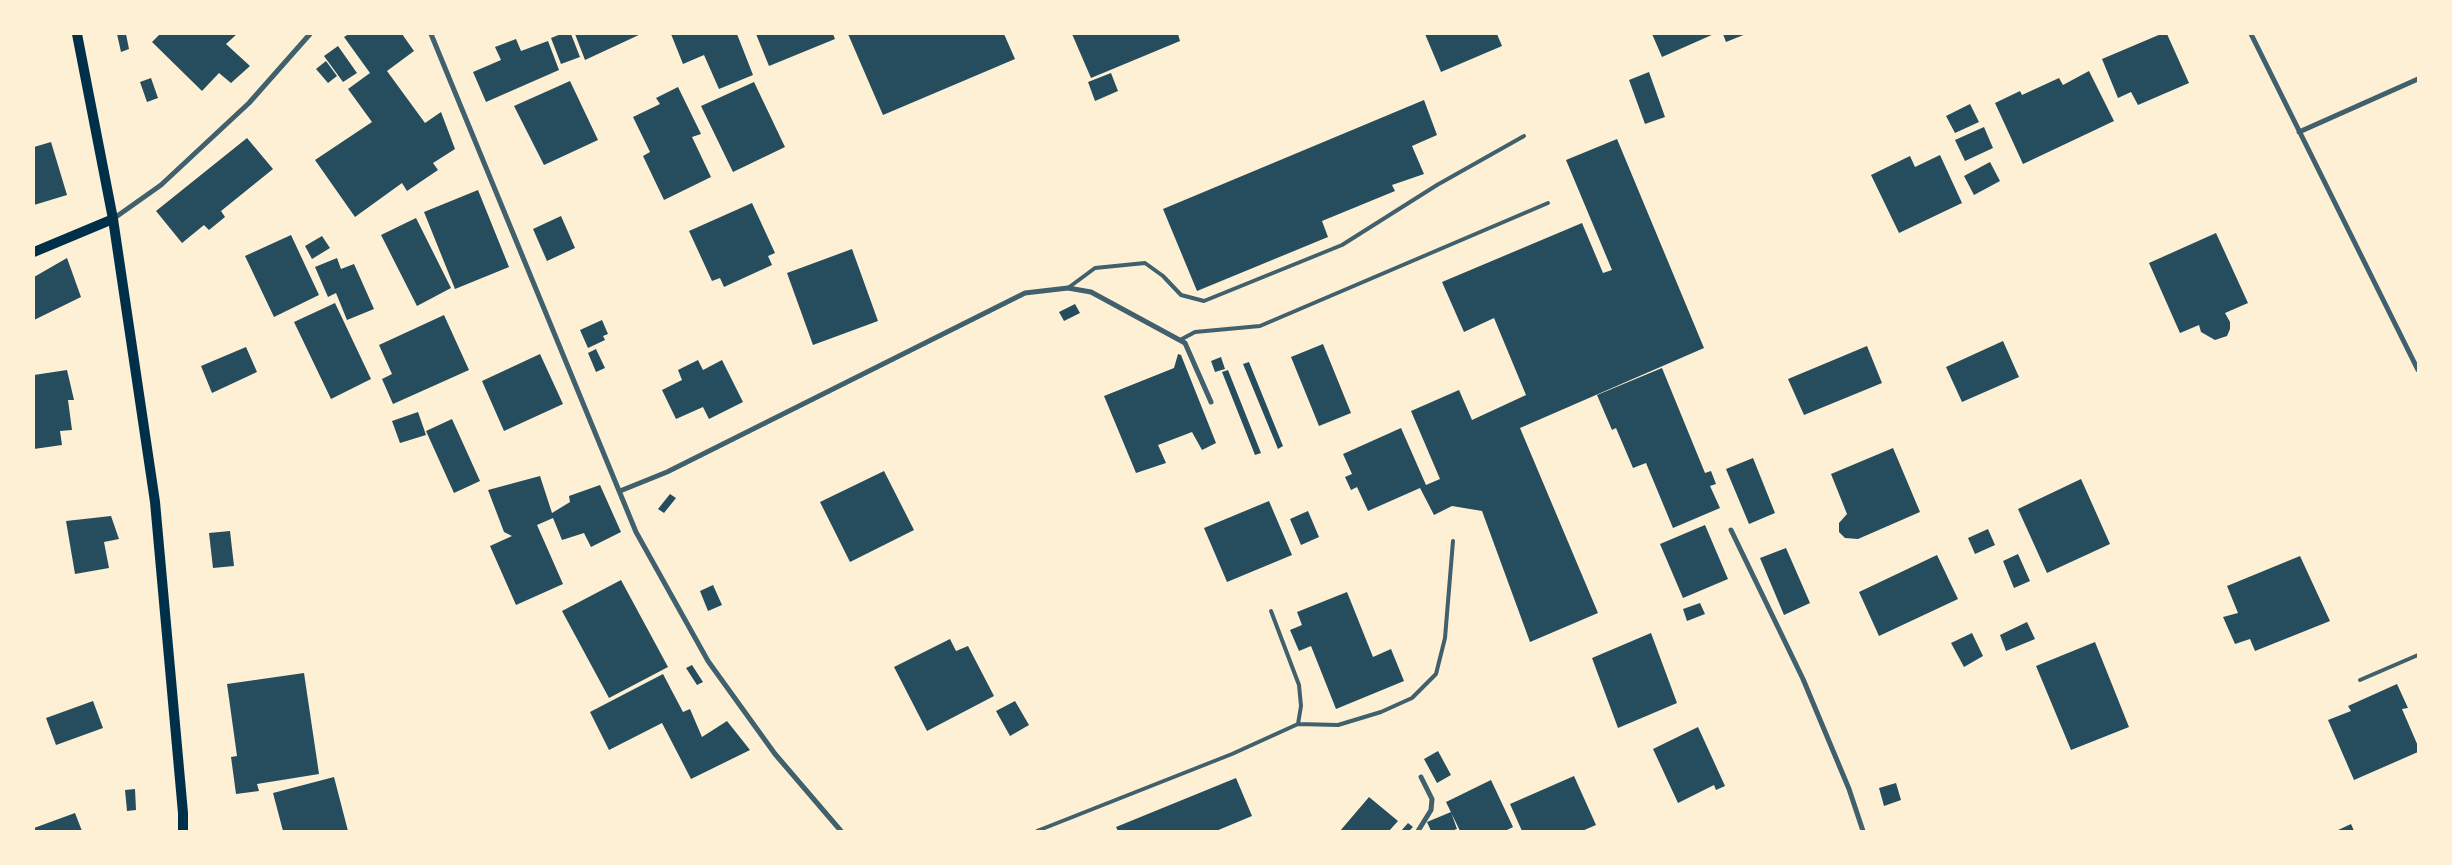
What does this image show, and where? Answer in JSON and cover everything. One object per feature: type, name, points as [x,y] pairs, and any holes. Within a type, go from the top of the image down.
[{"type":"main road","points":[[77,34],[113,219],[155,502],[183,812],[183,831]]},
{"type":"main road","points":[[34,252],[113,219]]},
{"type":"street","points":[[113,219],[161,185],[249,103],[310,34]]},
{"type":"street","points":[[431,34],[636,532],[708,662],[775,754],[841,831]]},
{"type":"street","points":[[2251,34],[2418,370]]},
{"type":"street","points":[[2299,132],[2418,80]]},
{"type":"street","points":[[620,491],[667,472],[1025,292],[1068,288],[1091,292],[1180,340],[1185,343],[1211,402]]},
{"type":"street","points":[[1731,530],[1803,678],[1849,789],[1863,831]]},
{"type":"street","points":[[1418,831],[1431,810],[1432,799],[1421,777]]},
{"type":"lane","points":[[1068,288],[1095,268],[1145,263],[1163,276],[1181,295],[1204,301],[1342,244],[1437,185],[1524,136]]},
{"type":"lane","points":[[1180,340],[1195,332],[1260,326],[1548,202]]},
{"type":"lane","points":[[1037,831],[1232,754],[1298,724],[1338,725],[1381,712],[1412,698],[1436,674],[1445,638],[1452,542]]},
{"type":"lane","points":[[1271,611],[1299,685],[1301,706],[1298,724]]},
{"type":"lane","points":[[2360,680],[2418,655]]},
{"type":"building","points":[[117,34],[126,34],[129,49],[121,52]]},
{"type":"building","points":[[160,34],[237,34],[226,44],[250,66],[231,83],[219,73],[202,91],[152,42]]},
{"type":"building","points":[[349,34],[402,34],[414,51],[387,71],[425,123],[441,112],[455,149],[433,163],[438,170],[407,191],[402,183],[355,217],[315,160],[372,122],[348,89],[370,73],[344,37]]},
{"type":"building","points":[[561,34],[571,34],[580,57],[561,64],[551,38]]},
{"type":"building","points":[[575,34],[641,34],[585,60]]},
{"type":"building","points":[[671,34],[737,34],[753,75],[719,89],[704,55],[683,64]]},
{"type":"building","points":[[756,34],[833,34],[835,39],[769,66]]},
{"type":"building","points":[[848,34],[1004,34],[1015,59],[883,115]]},
{"type":"building","points":[[1072,34],[1178,34],[1180,41],[1091,78]]},
{"type":"building","points":[[1425,34],[1497,34],[1502,46],[1441,72]]},
{"type":"building","points":[[1652,34],[1714,34],[1662,57]]},
{"type":"building","points":[[1723,34],[1746,34],[1726,42]]},
{"type":"building","points":[[2161,34],[2167,34],[2189,83],[2138,105],[2131,92],[2118,98],[2102,59]]},
{"type":"building","points":[[516,39],[521,51],[548,41],[559,70],[486,102],[473,72],[501,60],[495,47]]},
{"type":"building","points":[[338,46],[357,73],[343,82],[324,56]]},
{"type":"building","points":[[326,61],[337,76],[328,83],[316,69]]},
{"type":"building","points":[[2089,71],[2114,121],[2023,164],[1995,103],[2020,91],[2022,95],[2059,78],[2063,85]]},
{"type":"building","points":[[1649,72],[1665,117],[1645,124],[1629,80]]},
{"type":"building","points":[[1111,73],[1118,91],[1095,101],[1088,82]]},
{"type":"building","points":[[151,78],[158,98],[147,102],[140,82]]},
{"type":"building","points":[[570,81],[598,140],[544,165],[514,106]]},
{"type":"building","points":[[754,82],[785,147],[733,172],[701,106]]},
{"type":"building","points":[[678,87],[701,134],[692,137],[711,177],[664,200],[643,156],[650,152],[633,117],[660,104],[656,98]]},
{"type":"building","points":[[1424,100],[1437,135],[1412,146],[1424,174],[1392,185],[1395,191],[1322,221],[1328,237],[1197,291],[1163,209]]},
{"type":"building","points":[[1970,104],[1979,122],[1955,133],[1946,116]]},
{"type":"building","points":[[1984,127],[1993,148],[1965,161],[1955,140]]},
{"type":"building","points":[[247,138],[273,169],[221,211],[225,217],[209,230],[204,225],[182,243],[156,211]]},
{"type":"building","points":[[1617,139],[1704,348],[1520,428],[1598,613],[1530,642],[1482,511],[1452,506],[1434,515],[1420,488],[1368,511],[1357,487],[1351,490],[1345,477],[1352,474],[1343,454],[1401,428],[1426,485],[1440,479],[1411,411],[1459,390],[1472,420],[1526,395],[1494,318],[1464,332],[1442,282],[1582,223],[1603,273],[1612,270],[1566,160]]},
{"type":"building","points":[[51,142],[67,195],[34,205],[34,147]]},
{"type":"building","points":[[1940,155],[1962,203],[1899,233],[1871,175],[1910,156],[1915,167]]},
{"type":"building","points":[[1990,162],[2000,181],[1974,195],[1964,176]]},
{"type":"building","points":[[478,190],[509,267],[455,289],[424,212]]},
{"type":"building","points":[[752,203],[775,253],[768,256],[772,265],[724,287],[720,278],[712,281],[689,231]]},
{"type":"building","points":[[561,216],[575,248],[547,261],[533,229]]},
{"type":"building","points":[[416,218],[451,288],[417,306],[381,235]]},
{"type":"building","points":[[2216,233],[2248,303],[2225,313],[2230,322],[2230,329],[2227,336],[2215,340],[2201,332],[2199,325],[2180,333],[2149,263]]},
{"type":"building","points":[[291,235],[319,295],[274,317],[245,256]]},
{"type":"building","points":[[322,236],[330,248],[312,259],[305,246]]},
{"type":"building","points":[[852,249],[878,321],[813,345],[787,273]]},
{"type":"building","points":[[67,258],[81,297],[34,320],[34,277]]},
{"type":"building","points":[[337,258],[341,269],[354,264],[374,309],[347,320],[336,293],[328,297],[315,267]]},
{"type":"building","points":[[335,303],[371,379],[331,399],[294,322]]},
{"type":"building","points":[[1075,304],[1080,313],[1064,321],[1059,312]]},
{"type":"building","points":[[444,315],[469,370],[393,404],[382,379],[392,374],[379,345]]},
{"type":"building","points":[[602,320],[608,334],[603,336],[605,340],[588,348],[580,330]]},
{"type":"building","points":[[2003,341],[2019,377],[1962,402],[1946,367]]},
{"type":"building","points":[[1323,344],[1351,413],[1319,426],[1291,357]]},
{"type":"building","points":[[1867,346],[1882,383],[1804,415],[1788,379]]},
{"type":"building","points":[[246,347],[257,372],[212,393],[201,366]]},
{"type":"building","points":[[596,349],[605,368],[596,372],[588,353]]},
{"type":"building","points":[[540,354],[563,404],[504,431],[482,381]]},
{"type":"building","points":[[1178,354],[1181,355],[1216,443],[1202,450],[1192,432],[1158,445],[1166,463],[1136,473],[1104,396],[1174,368]]},
{"type":"building","points":[[1221,357],[1225,369],[1215,372],[1211,361]]},
{"type":"building","points":[[698,360],[703,370],[722,360],[743,402],[709,419],[703,407],[676,419],[662,390],[682,380],[678,370]]},
{"type":"building","points":[[1249,362],[1283,446],[1278,449],[1243,364]]},
{"type":"building","points":[[1662,368],[1705,473],[1711,471],[1716,484],[1710,486],[1720,508],[1673,528],[1646,463],[1633,468],[1616,428],[1612,430],[1597,395]]},
{"type":"building","points":[[67,370],[74,400],[68,400],[72,430],[60,431],[62,445],[34,449],[34,375]]},
{"type":"building","points":[[1228,370],[1261,453],[1255,455],[1222,372]]},
{"type":"building","points":[[418,412],[426,435],[400,443],[392,421]]},
{"type":"building","points":[[452,419],[480,481],[454,493],[426,431]]},
{"type":"building","points":[[1893,448],[1920,512],[1858,539],[1845,538],[1839,532],[1839,523],[1847,514],[1831,474]]},
{"type":"building","points":[[1753,458],[1775,513],[1749,524],[1726,469]]},
{"type":"building","points":[[884,471],[914,530],[850,562],[820,502]]},
{"type":"building","points":[[540,476],[552,513],[570,502],[569,496],[600,485],[621,532],[591,547],[584,533],[562,540],[553,518],[537,525],[563,584],[516,605],[490,546],[512,536],[504,532],[488,490]]},
{"type":"building","points":[[2081,479],[2110,544],[2047,573],[2018,509]]},
{"type":"building","points":[[670,494],[676,498],[664,513],[658,509]]},
{"type":"building","points":[[1269,501],[1292,555],[1227,582],[1204,528]]},
{"type":"building","points":[[1308,511],[1319,537],[1301,545],[1290,519]]},
{"type":"building","points":[[111,516],[119,539],[104,542],[109,568],[75,574],[66,521]]},
{"type":"building","points":[[1705,525],[1728,579],[1683,598],[1660,544]]},
{"type":"building","points":[[1988,529],[1995,545],[1975,554],[1968,538]]},
{"type":"building","points":[[230,531],[234,566],[213,568],[209,533]]},
{"type":"building","points":[[1786,548],[1810,603],[1784,615],[1760,558]]},
{"type":"building","points":[[2018,554],[2030,581],[2014,588],[2003,561]]},
{"type":"building","points":[[1937,555],[1958,599],[1879,636],[1859,592]]},
{"type":"building","points":[[2300,556],[2330,621],[2255,651],[2250,639],[2235,644],[2223,617],[2238,613],[2227,586]]},
{"type":"building","points":[[621,580],[668,667],[609,698],[562,611]]},
{"type":"building","points":[[713,585],[722,605],[708,611],[700,591]]},
{"type":"building","points":[[1347,592],[1373,657],[1391,649],[1404,681],[1336,709],[1311,646],[1299,651],[1290,630],[1302,625],[1297,612]]},
{"type":"building","points":[[1700,603],[1705,614],[1687,621],[1683,609]]},
{"type":"building","points":[[2027,622],[2035,639],[2006,651],[2000,635]]},
{"type":"building","points":[[1651,633],[1677,703],[1618,728],[1592,658]]},
{"type":"building","points":[[1972,633],[1983,656],[1964,667],[1951,643]]},
{"type":"building","points":[[950,639],[956,651],[968,646],[994,696],[927,731],[894,667]]},
{"type":"building","points":[[2095,642],[2129,727],[2071,750],[2036,666]]},
{"type":"building","points":[[692,665],[703,682],[697,685],[686,668]]},
{"type":"building","points":[[304,673],[319,774],[257,784],[259,791],[236,794],[231,757],[237,756],[227,684]]},
{"type":"building","points":[[663,674],[683,712],[690,709],[702,737],[727,721],[750,750],[691,779],[662,723],[609,750],[590,712]]},
{"type":"building","points":[[2397,684],[2408,708],[2402,709],[2418,746],[2418,752],[2354,780],[2328,720],[2351,711],[2348,706]]},
{"type":"building","points":[[93,701],[103,728],[56,745],[46,718]]},
{"type":"building","points":[[1015,701],[1029,725],[1010,736],[996,711]]},
{"type":"building","points":[[1698,727],[1725,786],[1716,790],[1714,785],[1678,803],[1653,749]]},
{"type":"building","points":[[1438,751],[1451,775],[1437,783],[1424,759]]},
{"type":"building","points":[[1574,776],[1596,825],[1582,831],[1522,831],[1510,804]]},
{"type":"building","points":[[334,777],[348,831],[283,831],[273,793]]},
{"type":"building","points":[[1236,778],[1252,816],[1216,831],[1118,831],[1116,827]]},
{"type":"building","points":[[1491,780],[1513,827],[1505,831],[1460,831],[1446,802]]},
{"type":"building","points":[[1896,783],[1901,800],[1884,806],[1879,788]]},
{"type":"building","points":[[135,789],[136,810],[127,811],[125,790]]},
{"type":"building","points":[[1369,797],[1398,821],[1389,831],[1340,831]]},
{"type":"building","points":[[1451,812],[1457,829],[1451,831],[1431,831],[1427,822]]},
{"type":"building","points":[[75,813],[82,831],[34,831],[34,828]]},
{"type":"building","points":[[1408,823],[1413,827],[1409,831],[1401,831]]},
{"type":"building","points":[[2351,824],[2354,831],[2336,831]]}]
